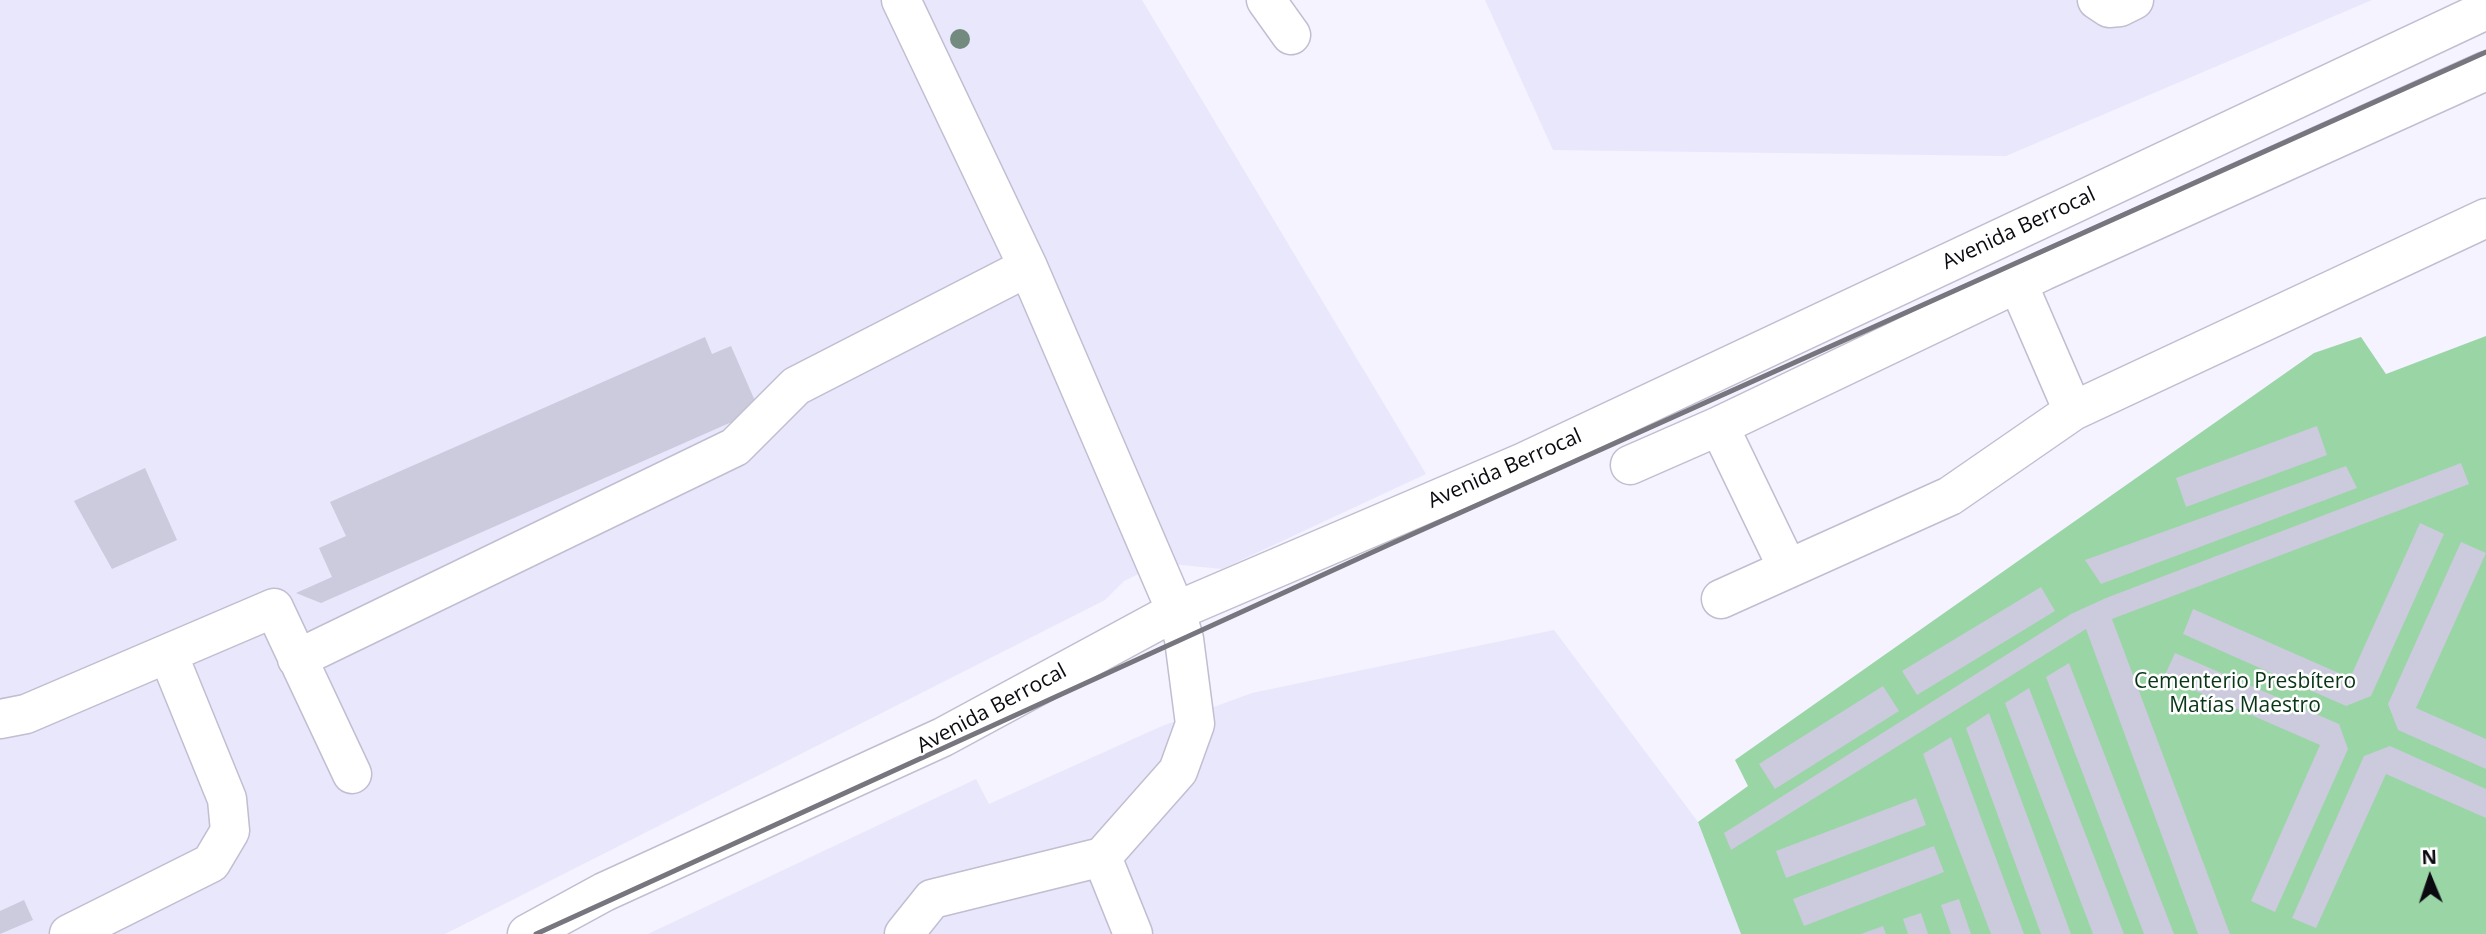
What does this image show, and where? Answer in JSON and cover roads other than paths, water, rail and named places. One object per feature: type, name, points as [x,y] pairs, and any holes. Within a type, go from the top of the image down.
[{"type":"street","points":[[901,0],[1028,267],[1175,611],[1184,639],[1195,724],[1178,771],[1102,857],[932,899],[904,934]]},
{"type":"street","points":[[1266,0],[1291,35]]},
{"type":"street","points":[[2096,0],[2109,8],[2134,0]]},
{"type":"street","name":"Avenida Berrocal","points":[[527,934],[604,892],[943,737],[1175,611],[1524,462],[2486,10]]},
{"type":"street","points":[[1630,465],[1719,426],[2018,284],[2486,71]]},
{"type":"street","points":[[1721,599],[1950,496],[2073,411],[2486,218]]},
{"type":"street","points":[[297,659],[735,447],[796,386],[1028,267]]},
{"type":"street","points":[[2018,284],[2073,411]]},
{"type":"street","points":[[1719,426],[1788,569]]},
{"type":"street","points":[[0,719],[26,714],[274,608],[352,774]]},
{"type":"street","points":[[69,934],[211,863],[230,831],[227,799],[168,654]]},
{"type":"street","points":[[1102,857],[1133,934]]},
{"type":"railway","points":[[536,934],[1386,546],[2486,52]]},
{"type":"park label","name":"Cementerio Presbítero Matías Maestro","points":[[2245,694]]}]
